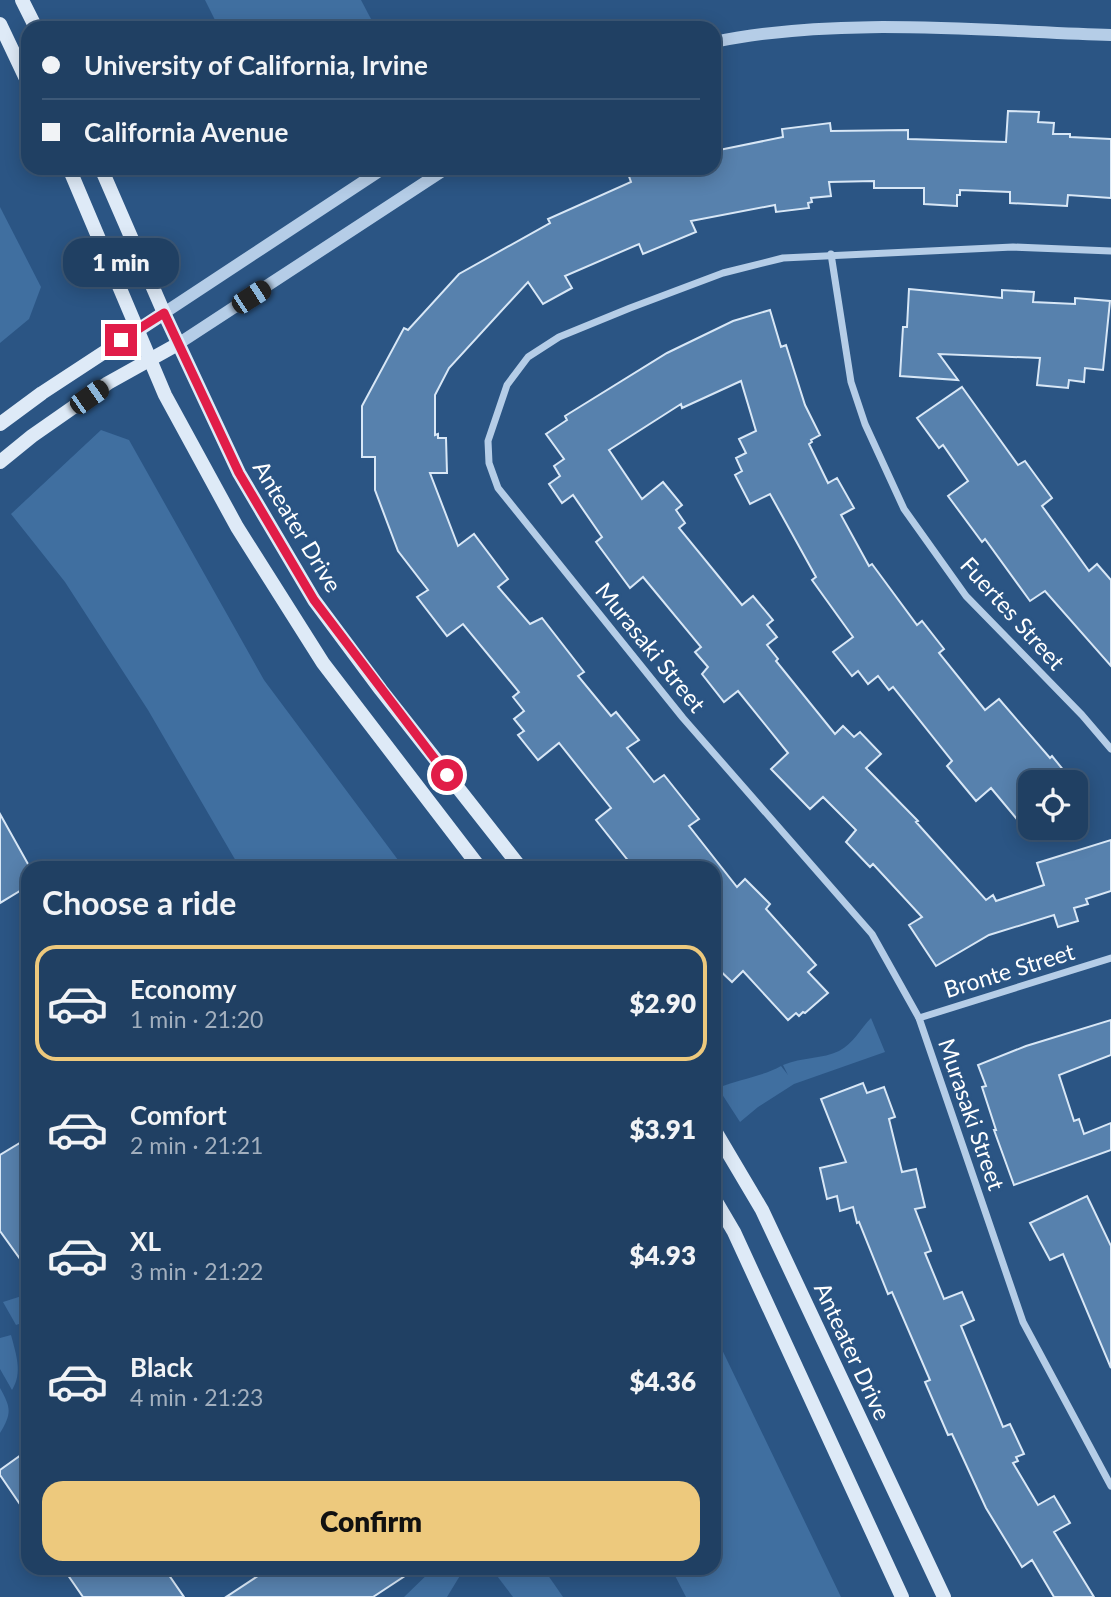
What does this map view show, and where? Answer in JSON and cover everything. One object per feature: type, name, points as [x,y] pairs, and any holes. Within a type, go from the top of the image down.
[{"type":"main road","points":[[22,0],[32,21]]},
{"type":"main road","points":[[0,24],[21,68]]},
{"type":"main road","points":[[72,175],[165,395],[237,527],[293,618],[356,708],[475,861]]},
{"type":"main road","name":"Anteater Drive","points":[[105,175],[164,313],[239,473],[314,600],[515,861]]},
{"type":"main road","points":[[0,424],[42,393],[164,313]]},
{"type":"main road","points":[[0,462],[108,383],[178,344]]},
{"type":"main road","name":"Anteater Drive","points":[[721,1141],[762,1210],[944,1597]]},
{"type":"main road","points":[[721,1210],[734,1232],[902,1597]]},
{"type":"street","points":[[721,41],[758,33],[833,29],[1111,35]]},
{"type":"street","points":[[164,313],[373,175]]},
{"type":"street","points":[[178,344],[436,175]]},
{"type":"street","name":"Murasaki Street","points":[[1111,251],[1013,247],[831,254],[783,258],[723,273],[559,337],[528,357],[507,384],[488,440],[489,463],[498,488],[683,718],[872,934],[919,1018],[1023,1322],[1111,1486]]},
{"type":"street","name":"Fuertes Street","points":[[831,254],[851,382],[864,424],[904,509],[966,596],[1082,715],[1111,749]]},
{"type":"street","name":"Bronte Street","points":[[919,1018],[1111,958]]},
{"type":"shaded area","points":[[205,0],[361,0],[371,19],[368,21],[216,21]]},
{"type":"shaded area","points":[[0,207],[41,287],[29,319],[0,343]]},
{"type":"shaded area","points":[[101,430],[129,440],[264,680],[399,861],[236,861],[148,710],[65,582],[11,514]]},
{"type":"shaded area","points":[[871,1018],[885,1052],[794,1084],[740,1122],[721,1093],[721,1087],[781,1066],[788,1075],[783,1065],[839,1051],[853,1040]]},
{"type":"shaded area","points":[[21,1296],[21,1323],[16,1325],[3,1302]]},
{"type":"shaded area","points":[[11,1335],[18,1370],[12,1390],[0,1369],[0,1338]]},
{"type":"shaded area","points":[[721,1348],[841,1597],[686,1597],[675,1575],[721,1575]]},
{"type":"shaded area","points":[[0,1388],[9,1410],[0,1433]]},
{"type":"shaded area","points":[[427,1575],[460,1575],[447,1597],[404,1597]]},
{"type":"shaded area","points":[[496,1575],[548,1575],[563,1597],[513,1597]]},
{"type":"building","points":[[1008,111],[1039,112],[1038,122],[1054,123],[1053,134],[1111,139],[1111,198],[1068,195],[1067,206],[1010,203],[1010,192],[960,190],[957,206],[924,204],[924,188],[874,188],[874,181],[829,182],[831,196],[811,198],[809,208],[776,212],[775,205],[691,221],[696,232],[643,254],[639,244],[565,276],[572,288],[543,304],[528,282],[449,368],[435,395],[435,435],[438,434],[438,438],[446,438],[447,473],[430,473],[458,546],[474,534],[508,579],[498,587],[530,624],[542,618],[584,672],[578,676],[611,716],[616,712],[639,740],[627,748],[654,782],[664,775],[699,819],[689,826],[717,861],[628,861],[596,820],[611,808],[559,743],[538,760],[518,735],[524,731],[514,719],[524,711],[513,697],[519,692],[463,624],[447,636],[417,597],[428,590],[398,551],[375,490],[375,457],[362,457],[362,406],[404,328],[408,330],[459,274],[550,223],[548,219],[631,182],[628,175],[721,175],[721,150],[783,137],[782,129],[830,123],[831,131],[908,130],[908,139],[1006,142]]},
{"type":"building","points":[[909,289],[1002,298],[1002,290],[1034,292],[1033,302],[1075,304],[1075,298],[1110,301],[1103,370],[1085,368],[1084,382],[1069,380],[1068,388],[1037,385],[1040,358],[939,354],[958,380],[900,376]]},
{"type":"building","points":[[770,310],[781,347],[786,345],[805,405],[820,435],[809,444],[828,483],[837,478],[854,508],[841,515],[869,566],[872,564],[917,625],[922,621],[944,649],[939,653],[985,710],[999,699],[1063,770],[1018,770],[1018,820],[991,788],[976,801],[947,766],[952,761],[893,687],[889,690],[878,676],[868,684],[858,671],[852,676],[833,652],[853,637],[812,580],[816,577],[770,494],[750,504],[735,475],[742,471],[736,458],[746,453],[739,439],[756,431],[741,381],[682,408],[681,404],[609,450],[642,499],[663,482],[682,505],[676,510],[685,523],[679,528],[742,605],[753,596],[773,620],[767,625],[777,637],[767,645],[778,659],[776,661],[835,734],[843,726],[854,737],[860,732],[881,754],[866,768],[918,821],[916,822],[986,900],[993,895],[996,901],[1044,885],[1037,863],[1111,840],[1111,891],[1086,899],[1088,904],[1074,908],[1078,921],[1058,927],[1054,915],[989,935],[936,966],[909,925],[922,917],[873,864],[870,867],[846,842],[856,830],[823,797],[810,809],[771,769],[788,753],[738,691],[724,702],[702,674],[708,667],[695,652],[701,647],[643,577],[630,588],[596,542],[602,537],[573,495],[562,503],[549,484],[560,476],[554,466],[564,459],[546,434],[567,420],[565,416],[667,353],[733,321]]},
{"type":"building","points":[[962,387],[1018,465],[1025,461],[1052,498],[1042,506],[1089,571],[1097,564],[1111,580],[1111,666],[1045,591],[1030,601],[985,539],[982,542],[948,496],[968,481],[943,445],[939,448],[917,418]]},
{"type":"building","points":[[0,814],[26,861],[21,861],[21,890],[0,903]]},
{"type":"building","points":[[721,867],[737,887],[745,879],[770,904],[766,909],[816,965],[808,972],[828,993],[805,1013],[799,1016],[796,1013],[788,1020],[743,971],[732,982],[721,972]]},
{"type":"building","points":[[1111,1020],[1111,1055],[1059,1075],[1074,1121],[1079,1119],[1084,1134],[1111,1123],[1111,1150],[1014,1185],[994,1130],[982,1087],[986,1086],[978,1065],[1026,1046]]},
{"type":"building","points":[[863,1083],[867,1093],[884,1087],[895,1117],[889,1119],[902,1172],[916,1169],[925,1207],[915,1209],[931,1251],[925,1253],[944,1299],[962,1292],[974,1320],[961,1326],[1003,1427],[1010,1424],[1024,1454],[1016,1457],[1018,1461],[1013,1463],[1038,1505],[1054,1496],[1070,1523],[1054,1532],[1094,1597],[1054,1597],[1032,1560],[1022,1567],[986,1508],[952,1434],[948,1435],[925,1382],[930,1380],[892,1292],[888,1294],[859,1222],[857,1223],[853,1207],[840,1211],[837,1196],[827,1199],[820,1168],[846,1162],[821,1099]]},
{"type":"building","points":[[21,1142],[21,1260],[0,1231],[0,1155]]},
{"type":"building","points":[[1087,1196],[1111,1246],[1111,1368],[1063,1254],[1050,1260],[1030,1223]]},
{"type":"building","points":[[21,1455],[21,1506],[0,1475],[0,1470]]},
{"type":"building","points":[[68,1575],[169,1575],[184,1597],[83,1597]]},
{"type":"building","points":[[259,1575],[406,1575],[373,1597],[226,1597]]},
{"type":"route","points":[[121,340],[164,313],[239,473],[314,600],[447,775]]}]
